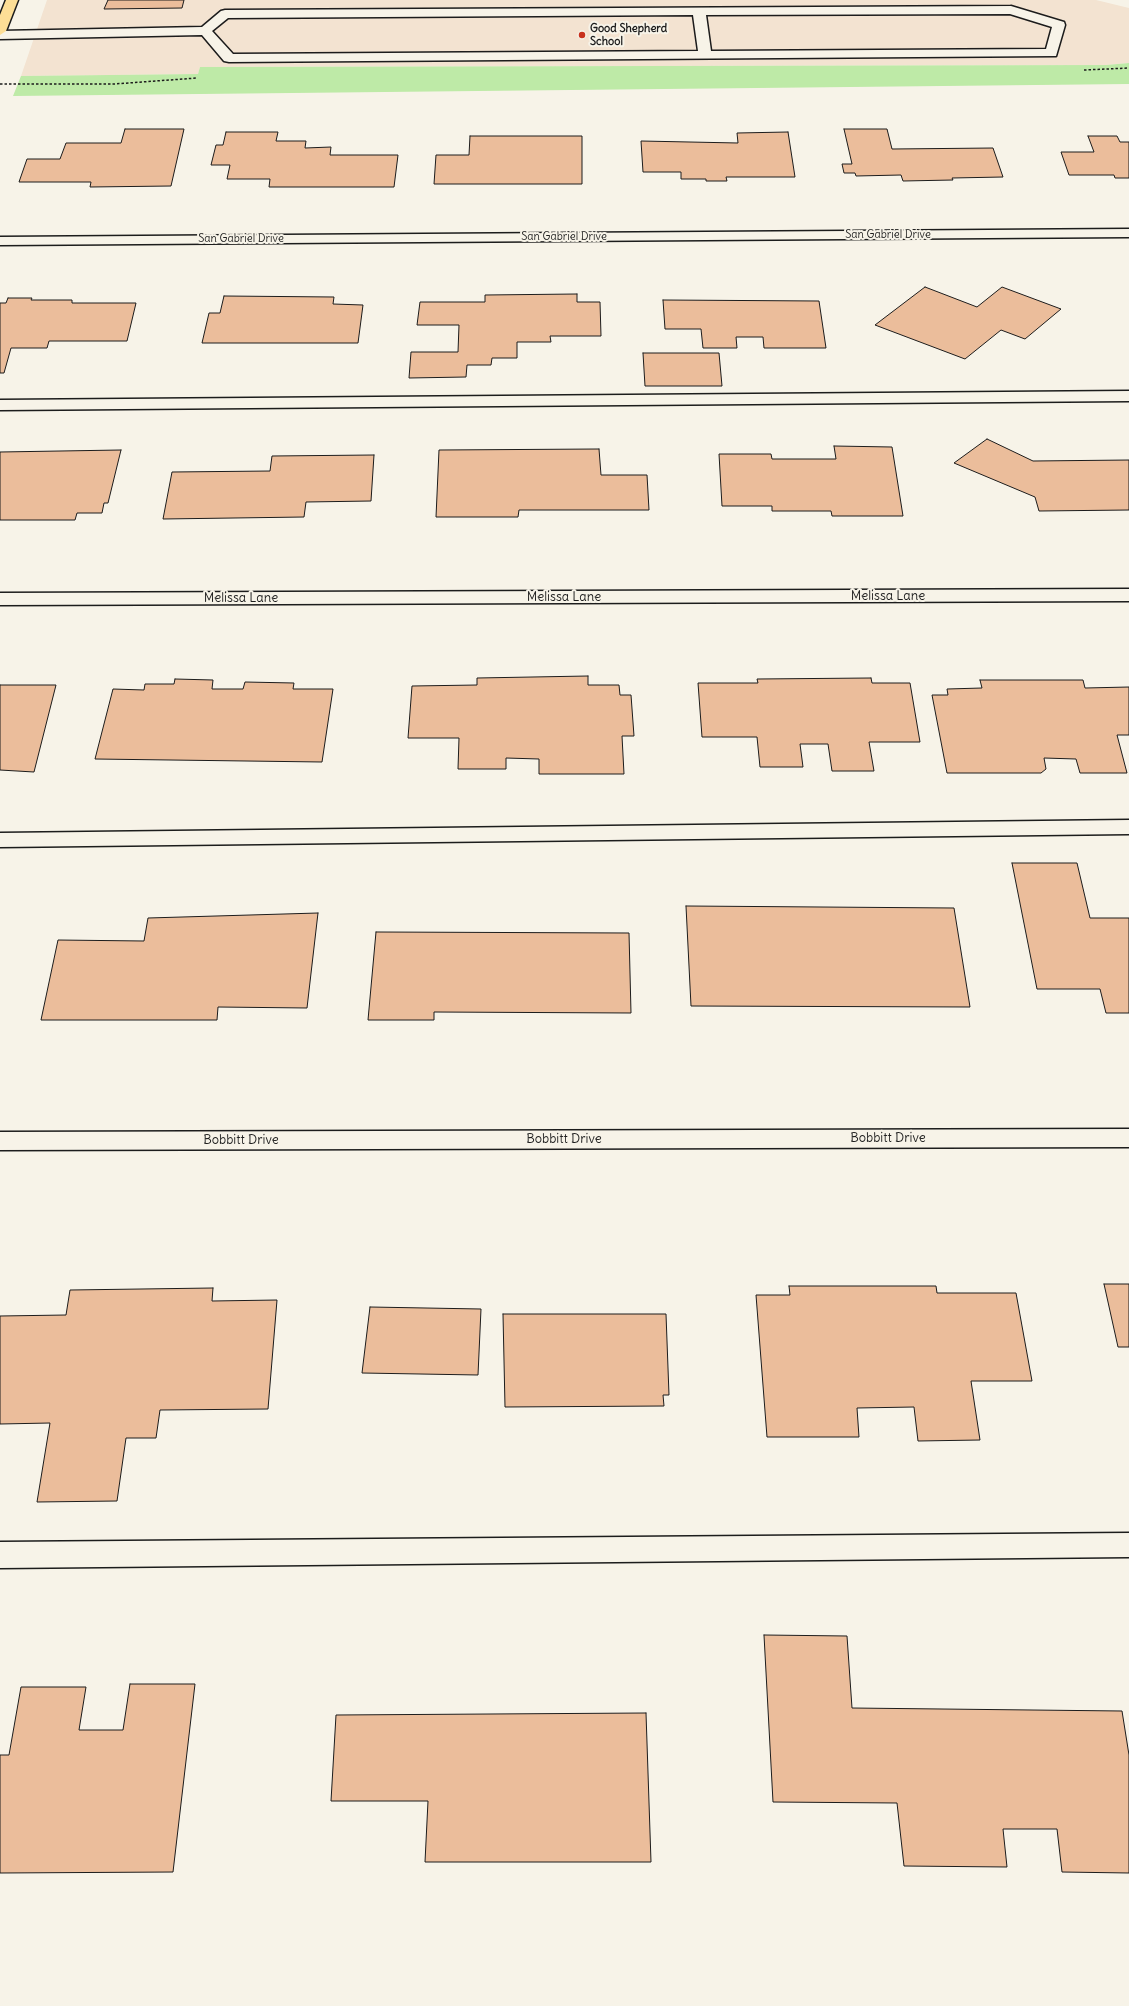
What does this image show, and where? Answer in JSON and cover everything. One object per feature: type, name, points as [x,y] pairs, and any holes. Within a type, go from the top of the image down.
[{"type":"main road","points":[[0,31],[12,0]]},
{"type":"street","points":[[225,14],[227,0]]},
{"type":"street","points":[[314,14],[315,0]]},
{"type":"street","points":[[0,35],[205,31],[225,14],[1011,10],[1059,25],[1051,53],[229,58],[205,31]]},
{"type":"street","points":[[698,12],[705,55]]},
{"type":"street","name":"San Gabriel Drive","points":[[0,240],[1129,233]]},
{"type":"street","points":[[0,405],[1129,396]]},
{"type":"street","name":"Melissa Lane","points":[[0,599],[1129,595]]},
{"type":"street","points":[[0,840],[1129,827]]},
{"type":"street","name":"Bobbitt Drive","points":[[0,1141],[1129,1138]]},
{"type":"street","points":[[0,1554],[1129,1545]]},
{"type":"path","points":[[0,84],[5,84]]},
{"type":"shaded area","name":"Good Shepherd School","points":[[47,0],[1096,0],[1129,8],[1129,63],[1106,65],[200,67],[198,74],[21,76]]},
{"type":"green space","points":[[1129,63],[1129,84],[13,96],[21,76],[198,74],[200,67],[1106,65]]},
{"type":"building","points":[[108,0],[184,0],[182,8],[104,9]]},
{"type":"building","points":[[125,129],[184,129],[171,186],[90,187],[91,182],[19,182],[27,159],[60,159],[66,143],[121,143]]},
{"type":"building","points":[[844,129],[887,129],[892,149],[993,148],[1003,177],[903,181],[901,175],[856,176],[855,173],[844,173],[842,164],[852,164]]},
{"type":"building","points":[[226,132],[278,132],[276,141],[306,141],[305,148],[331,147],[330,155],[398,155],[394,187],[269,187],[270,179],[227,179],[230,165],[211,165],[216,145],[223,145]]},
{"type":"building","points":[[788,132],[795,177],[726,177],[727,181],[706,181],[706,179],[681,179],[681,172],[643,172],[641,141],[738,143],[737,133]]},
{"type":"building","points":[[470,136],[582,136],[582,184],[434,184],[436,155],[469,155]]},
{"type":"building","points":[[1088,136],[1117,136],[1120,142],[1129,142],[1129,178],[1115,178],[1114,175],[1069,175],[1061,152],[1094,152]]},
{"type":"building","points":[[925,287],[977,307],[1002,287],[1061,309],[1025,339],[1001,330],[965,359],[875,325]]},
{"type":"building","points":[[577,294],[577,302],[600,302],[601,336],[550,336],[551,342],[517,342],[517,358],[492,358],[491,365],[467,365],[466,377],[409,378],[411,352],[458,352],[459,325],[417,325],[420,302],[485,302],[485,295]]},
{"type":"building","points":[[224,296],[334,297],[333,304],[363,305],[358,343],[202,343],[209,313],[220,313]]},
{"type":"building","points":[[8,298],[32,298],[31,300],[72,300],[72,303],[136,303],[127,341],[49,341],[47,348],[11,348],[4,373],[0,373],[0,303],[6,303]]},
{"type":"building","points":[[663,300],[819,301],[826,348],[764,348],[763,337],[736,337],[737,348],[703,348],[701,329],[665,329]]},
{"type":"building","points":[[643,353],[719,353],[722,386],[645,386]]},
{"type":"building","points":[[987,439],[1033,461],[1129,460],[1129,510],[1039,511],[1035,497],[954,463]]},
{"type":"building","points":[[834,446],[892,447],[903,516],[832,516],[831,511],[772,511],[772,506],[722,506],[719,454],[771,454],[772,459],[836,459]]},
{"type":"building","points":[[599,449],[601,475],[647,475],[649,510],[519,510],[518,517],[436,517],[439,450]]},
{"type":"building","points":[[121,450],[108,503],[104,503],[102,513],[77,513],[75,520],[0,520],[0,452]]},
{"type":"building","points":[[374,455],[371,501],[306,502],[304,517],[163,519],[172,472],[270,471],[272,456]]},
{"type":"building","points":[[588,676],[588,685],[619,685],[620,695],[631,695],[634,736],[622,736],[624,774],[539,774],[539,759],[506,758],[506,769],[458,769],[459,738],[408,738],[412,686],[477,685],[477,678]]},
{"type":"building","points":[[871,678],[872,683],[910,683],[920,742],[869,742],[874,771],[832,771],[828,744],[800,744],[803,767],[760,767],[757,737],[702,737],[698,683],[758,683],[757,679]]},
{"type":"building","points":[[175,679],[213,680],[212,689],[243,689],[245,682],[294,683],[293,689],[333,689],[322,762],[95,759],[113,689],[144,690],[145,684],[174,684]]},
{"type":"building","points":[[980,680],[1083,680],[1085,688],[1129,687],[1129,735],[1117,735],[1127,773],[1080,773],[1076,759],[1044,758],[1046,769],[1041,773],[947,773],[932,695],[948,695],[947,689],[982,688]]},
{"type":"building","points":[[0,685],[56,685],[34,772],[0,770]]},
{"type":"building","points":[[1012,863],[1077,863],[1090,918],[1129,918],[1129,1013],[1106,1013],[1100,989],[1037,989]]},
{"type":"building","points":[[686,906],[954,908],[970,1007],[691,1006]]},
{"type":"building","points":[[318,913],[307,1008],[218,1007],[217,1020],[41,1020],[58,940],[144,941],[148,918]]},
{"type":"building","points":[[376,932],[629,933],[631,1013],[434,1012],[434,1020],[368,1020]]},
{"type":"building","points":[[1104,1284],[1129,1284],[1129,1347],[1118,1347]]},
{"type":"building","points":[[789,1286],[936,1286],[937,1293],[1016,1293],[1032,1381],[971,1381],[980,1440],[918,1441],[914,1407],[857,1408],[859,1437],[767,1437],[756,1295],[790,1295]]},
{"type":"building","points":[[213,1288],[212,1301],[277,1300],[268,1409],[160,1410],[156,1438],[126,1438],[117,1501],[37,1502],[50,1423],[0,1424],[0,1316],[66,1315],[70,1290]]},
{"type":"building","points":[[370,1307],[481,1309],[478,1375],[362,1373]]},
{"type":"building","points":[[503,1314],[666,1314],[669,1395],[663,1395],[664,1406],[505,1407]]},
{"type":"building","points":[[764,1635],[847,1636],[852,1708],[1122,1711],[1129,1755],[1129,1873],[1062,1872],[1057,1829],[1003,1829],[1007,1867],[904,1866],[897,1803],[773,1802]]},
{"type":"building","points":[[130,1684],[195,1684],[173,1872],[0,1873],[0,1755],[9,1755],[21,1687],[86,1687],[79,1730],[123,1730]]},
{"type":"building","points":[[646,1713],[651,1862],[425,1862],[428,1801],[331,1801],[336,1715]]},
{"type":"place","name":"Good Shepherd School","points":[[582,35]]}]
